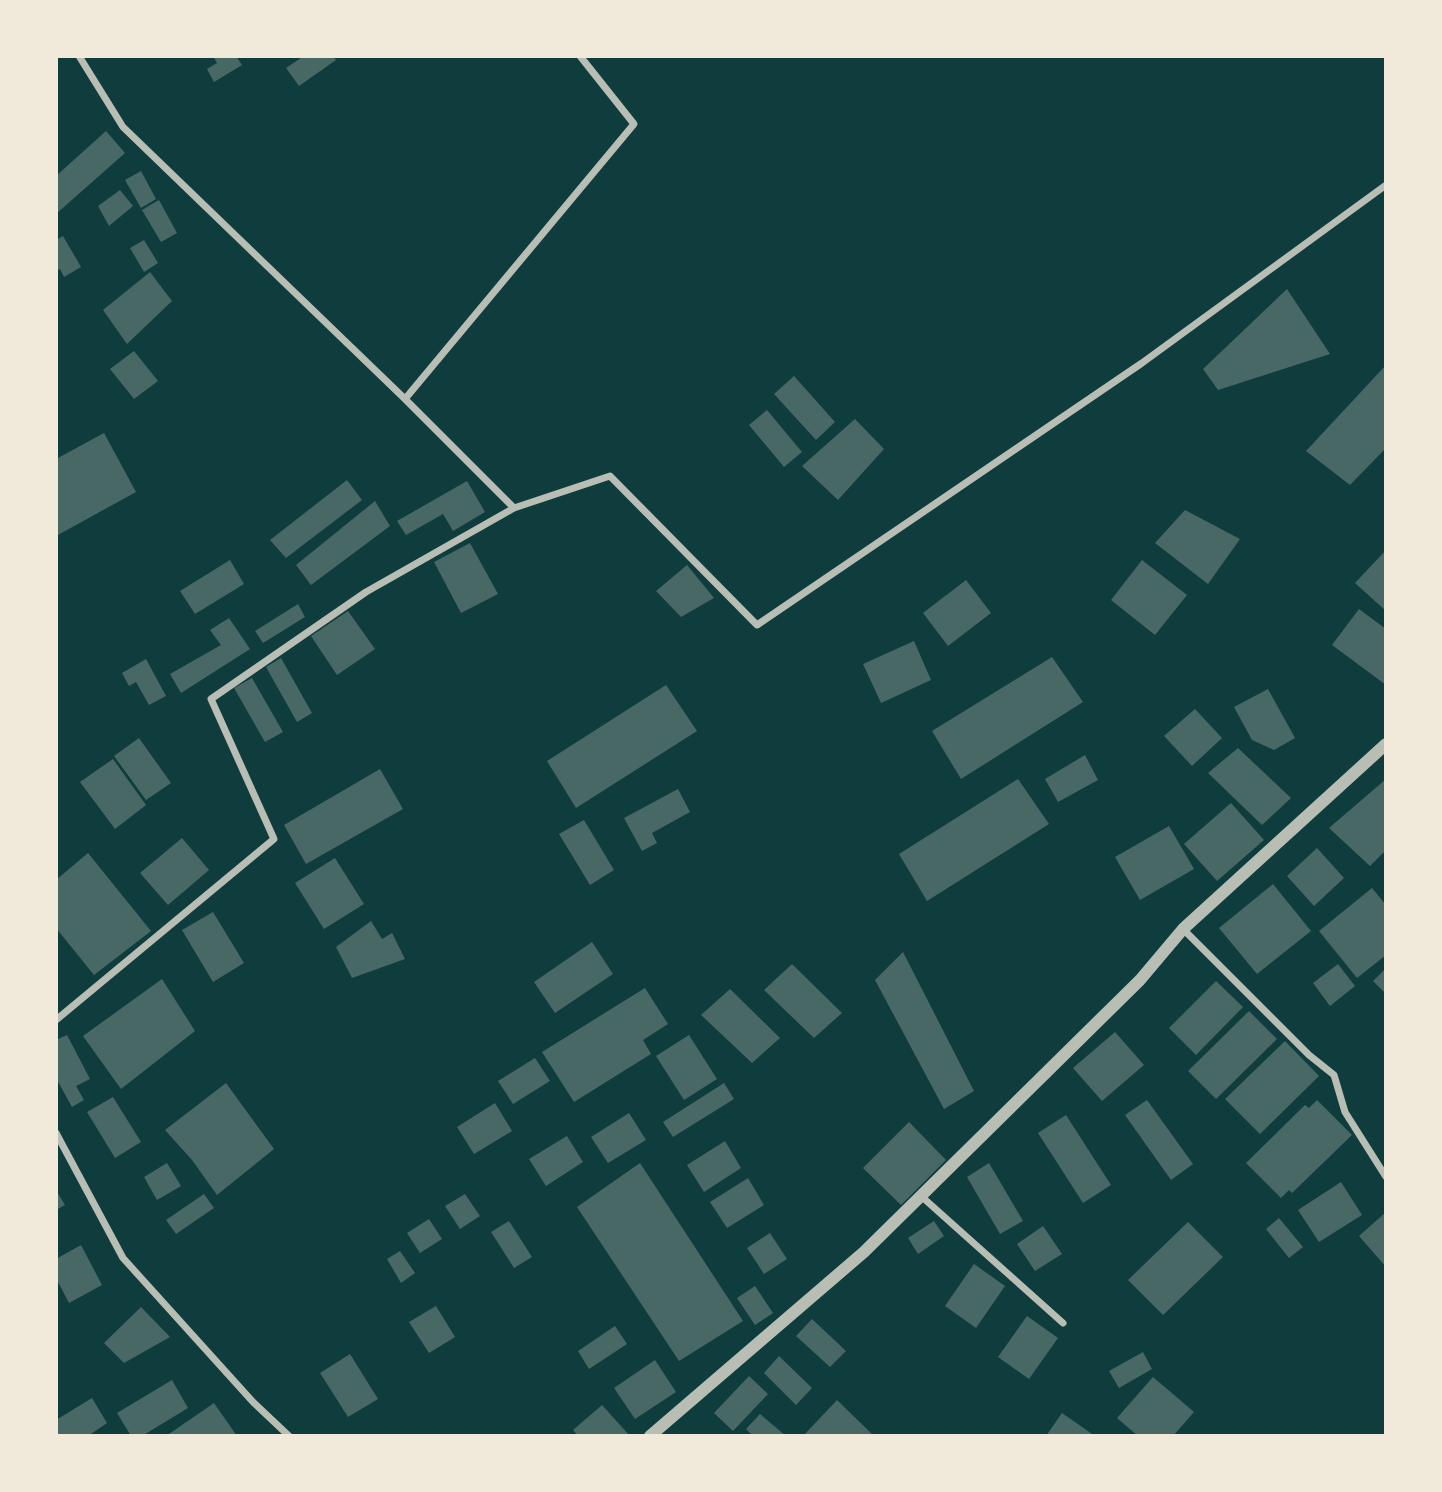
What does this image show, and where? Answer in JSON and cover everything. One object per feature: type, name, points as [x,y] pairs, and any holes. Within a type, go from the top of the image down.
[{"type":"street","points":[[79,56],[123,127],[514,508]]},
{"type":"street","points":[[405,399],[635,124],[580,56]]},
{"type":"street","points":[[56,1020],[274,839],[211,699],[366,592],[514,508],[610,476],[757,625],[1142,363],[1386,185]]},
{"type":"street","points":[[650,1436],[864,1252],[1140,980],[1182,929],[1386,744]]},
{"type":"street","points":[[1182,929],[1309,1055],[1334,1075],[1345,1111],[1386,1177]]},
{"type":"street","points":[[56,1133],[123,1258],[253,1402],[289,1436]]},
{"type":"street","points":[[921,1196],[1063,1323]]},
{"type":"building","points":[[213,56],[236,56],[242,65],[214,82],[207,69],[217,63]]},
{"type":"building","points":[[304,56],[333,56],[336,60],[299,86],[286,68]]},
{"type":"building","points":[[106,131],[125,153],[56,214],[56,176]]},
{"type":"building","points":[[141,171],[156,199],[141,208],[125,180]]},
{"type":"building","points":[[120,190],[133,206],[109,226],[98,206]]},
{"type":"building","points":[[159,200],[177,233],[161,242],[142,210]]},
{"type":"building","points":[[63,236],[81,267],[64,277],[60,269],[56,271],[56,240]]},
{"type":"building","points":[[144,240],[158,263],[144,272],[130,248]]},
{"type":"building","points":[[150,272],[172,301],[127,344],[103,310]]},
{"type":"building","points":[[1287,289],[1330,354],[1218,390],[1203,369]]},
{"type":"building","points":[[134,351],[158,381],[134,399],[110,369]]},
{"type":"building","points":[[1386,365],[1386,448],[1350,485],[1306,451]]},
{"type":"building","points":[[794,376],[835,422],[816,440],[774,394]]},
{"type":"building","points":[[767,410],[802,452],[784,467],[749,425]]},
{"type":"building","points":[[855,419],[884,449],[838,500],[802,466]]},
{"type":"building","points":[[104,433],[136,492],[56,536],[56,459]]},
{"type":"building","points":[[347,480],[362,500],[286,558],[270,540]]},
{"type":"building","points":[[467,481],[485,512],[453,531],[443,514],[406,535],[397,521]]},
{"type":"building","points":[[375,501],[390,526],[311,585],[296,565]]},
{"type":"building","points":[[1185,510],[1240,539],[1208,584],[1155,543]]},
{"type":"building","points":[[470,543],[498,594],[461,613],[434,562]]},
{"type":"building","points":[[1386,550],[1386,611],[1355,583]]},
{"type":"building","points":[[230,560],[244,584],[195,614],[180,591]]},
{"type":"building","points":[[1142,560],[1187,595],[1155,635],[1111,600]]},
{"type":"building","points":[[687,565],[714,598],[681,617],[656,591]]},
{"type":"building","points":[[966,580],[991,613],[948,646],[923,613]]},
{"type":"building","points":[[298,604],[305,617],[263,643],[255,631]]},
{"type":"building","points":[[1359,609],[1386,629],[1386,685],[1332,645]]},
{"type":"building","points":[[348,611],[375,649],[337,675],[311,636]]},
{"type":"building","points":[[229,618],[250,649],[181,693],[170,674],[221,645],[210,630]]},
{"type":"building","points":[[914,641],[931,680],[881,703],[863,664]]},
{"type":"building","points":[[1052,657],[1083,702],[961,779],[932,731]]},
{"type":"building","points":[[281,658],[312,713],[297,722],[266,667]]},
{"type":"building","points":[[146,659],[166,696],[149,705],[136,682],[129,686],[122,673]]},
{"type":"building","points":[[252,678],[283,732],[265,742],[234,688]]},
{"type":"building","points":[[666,685],[697,731],[576,808],[547,761]]},
{"type":"building","points":[[1268,689],[1295,738],[1274,750],[1252,740],[1234,707]]},
{"type":"building","points":[[1195,709],[1222,738],[1192,766],[1164,736]]},
{"type":"building","points":[[139,738],[171,783],[146,800],[114,756]]},
{"type":"building","points":[[1238,748],[1291,798],[1262,825],[1208,773]]},
{"type":"building","points":[[1085,755],[1098,780],[1058,802],[1045,779]]},
{"type":"building","points":[[113,759],[146,805],[115,829],[80,782]]},
{"type":"building","points":[[380,769],[403,809],[306,864],[284,825]]},
{"type":"building","points":[[1018,779],[1049,824],[927,901],[899,854]]},
{"type":"building","points":[[1386,779],[1386,850],[1370,866],[1329,828]]},
{"type":"building","points":[[678,789],[690,812],[652,833],[657,843],[642,851],[624,818]]},
{"type":"building","points":[[1231,803],[1264,840],[1217,881],[1184,844]]},
{"type":"building","points":[[584,820],[614,870],[590,885],[559,834]]},
{"type":"building","points":[[1169,826],[1194,869],[1140,900],[1115,857]]},
{"type":"building","points":[[182,838],[209,870],[168,905],[140,873]]},
{"type":"building","points":[[1317,848],[1344,878],[1314,906],[1287,876]]},
{"type":"building","points":[[88,853],[151,931],[94,975],[56,928],[56,880]]},
{"type":"building","points":[[335,858],[364,904],[324,929],[295,883]]},
{"type":"building","points":[[1273,884],[1311,931],[1257,974],[1219,928]]},
{"type":"building","points":[[1372,888],[1386,905],[1386,955],[1357,978],[1319,931]]},
{"type":"building","points":[[213,912],[244,963],[213,982],[182,930]]},
{"type":"building","points":[[371,921],[382,939],[392,933],[405,959],[352,978],[336,947]]},
{"type":"building","points":[[592,942],[613,974],[555,1013],[534,982]]},
{"type":"building","points":[[903,952],[974,1091],[944,1109],[875,980]]},
{"type":"building","points":[[792,964],[842,1013],[814,1038],[764,990]]},
{"type":"building","points":[[1338,964],[1355,986],[1330,1006],[1313,983]]},
{"type":"building","points":[[1386,968],[1386,994],[1373,981]]},
{"type":"building","points":[[162,979],[195,1031],[121,1089],[83,1036]]},
{"type":"building","points":[[1216,981],[1243,1007],[1196,1055],[1169,1028]]},
{"type":"building","points":[[645,988],[668,1024],[643,1040],[651,1054],[574,1102],[542,1052]]},
{"type":"building","points":[[730,989],[780,1038],[752,1063],[701,1015]]},
{"type":"building","points":[[1249,1011],[1277,1039],[1216,1099],[1188,1071]]},
{"type":"building","points":[[1115,1032],[1144,1065],[1102,1101],[1073,1068]]},
{"type":"building","points":[[67,1035],[90,1079],[76,1086],[84,1100],[72,1107],[56,1078],[56,1040]]},
{"type":"building","points":[[689,1035],[717,1079],[684,1100],[656,1056]]},
{"type":"building","points":[[1285,1041],[1319,1076],[1260,1134],[1225,1099]]},
{"type":"building","points":[[535,1058],[550,1081],[513,1104],[498,1081]]},
{"type":"building","points":[[226,1083],[274,1149],[217,1195],[192,1160],[165,1130]]},
{"type":"building","points":[[724,1083],[734,1099],[673,1137],[663,1122]]},
{"type":"building","points":[[113,1097],[141,1142],[115,1158],[87,1112]]},
{"type":"building","points":[[1147,1100],[1193,1164],[1171,1180],[1125,1115]]},
{"type":"building","points":[[1317,1100],[1352,1135],[1292,1193],[1289,1190],[1281,1198],[1246,1163],[1305,1105],[1309,1108]]},
{"type":"building","points":[[495,1103],[512,1131],[474,1154],[457,1127]]},
{"type":"building","points":[[629,1113],[646,1140],[608,1163],[591,1137]]},
{"type":"building","points":[[1066,1115],[1111,1185],[1083,1203],[1038,1133]]},
{"type":"building","points":[[909,1122],[946,1160],[901,1205],[863,1168]]},
{"type":"building","points":[[567,1136],[583,1162],[546,1186],[529,1159]]},
{"type":"building","points":[[725,1141],[741,1168],[704,1192],[687,1165]]},
{"type":"building","points":[[167,1163],[181,1186],[157,1200],[144,1177]]},
{"type":"building","points":[[640,1163],[743,1321],[679,1361],[577,1207]]},
{"type":"building","points":[[989,1163],[1023,1221],[1000,1234],[967,1177]]},
{"type":"building","points":[[748,1178],[764,1205],[727,1228],[710,1202]]},
{"type":"building","points":[[1341,1182],[1362,1215],[1319,1242],[1298,1210]]},
{"type":"building","points":[[56,1190],[65,1205],[56,1210]]},
{"type":"building","points":[[204,1194],[214,1208],[176,1234],[166,1220]]},
{"type":"building","points":[[465,1194],[480,1216],[460,1229],[445,1206]]},
{"type":"building","points":[[1386,1212],[1386,1267],[1359,1236]]},
{"type":"building","points":[[1279,1218],[1303,1247],[1289,1258],[1266,1229]]},
{"type":"building","points":[[429,1219],[442,1239],[420,1253],[407,1233]]},
{"type":"building","points":[[509,1221],[532,1257],[514,1268],[491,1232]]},
{"type":"building","points":[[934,1221],[944,1236],[918,1254],[908,1238]]},
{"type":"building","points":[[1188,1222],[1223,1257],[1163,1315],[1128,1280]]},
{"type":"building","points":[[1043,1226],[1062,1254],[1035,1271],[1017,1244]]},
{"type":"building","points":[[770,1233],[787,1259],[764,1274],[747,1248]]},
{"type":"building","points":[[81,1245],[102,1285],[69,1303],[56,1278],[56,1259]]},
{"type":"building","points":[[400,1251],[415,1273],[401,1283],[387,1259]]},
{"type":"building","points":[[974,1264],[1005,1286],[976,1328],[945,1306]]},
{"type":"building","points":[[755,1286],[773,1313],[755,1325],[737,1298]]},
{"type":"building","points":[[436,1306],[455,1337],[429,1353],[409,1322]]},
{"type":"building","points":[[141,1307],[170,1337],[124,1363],[104,1343]]},
{"type":"building","points":[[1027,1316],[1058,1338],[1029,1379],[998,1357]]},
{"type":"building","points":[[812,1319],[846,1351],[830,1367],[796,1336]]},
{"type":"building","points":[[615,1326],[627,1344],[589,1369],[578,1351]]},
{"type":"building","points":[[1143,1352],[1152,1369],[1119,1388],[1109,1371]]},
{"type":"building","points":[[350,1354],[378,1399],[348,1417],[320,1373]]},
{"type":"building","points":[[779,1356],[812,1388],[796,1405],[764,1373]]},
{"type":"building","points":[[655,1360],[676,1392],[635,1419],[614,1388]]},
{"type":"building","points":[[749,1376],[768,1394],[733,1431],[714,1413]]},
{"type":"building","points":[[1153,1377],[1194,1412],[1173,1436],[1138,1436],[1117,1418]]},
{"type":"building","points":[[172,1380],[188,1408],[142,1436],[131,1436],[117,1413]]},
{"type":"building","points":[[92,1398],[107,1423],[88,1436],[56,1436],[56,1420]]},
{"type":"building","points":[[837,1400],[874,1436],[803,1436]]},
{"type":"building","points":[[214,1403],[237,1436],[166,1436]]},
{"type":"building","points":[[602,1405],[630,1436],[578,1436],[573,1430]]},
{"type":"building","points":[[1062,1413],[1095,1436],[1046,1436]]},
{"type":"building","points":[[760,1414],[786,1436],[753,1436],[746,1429]]}]
